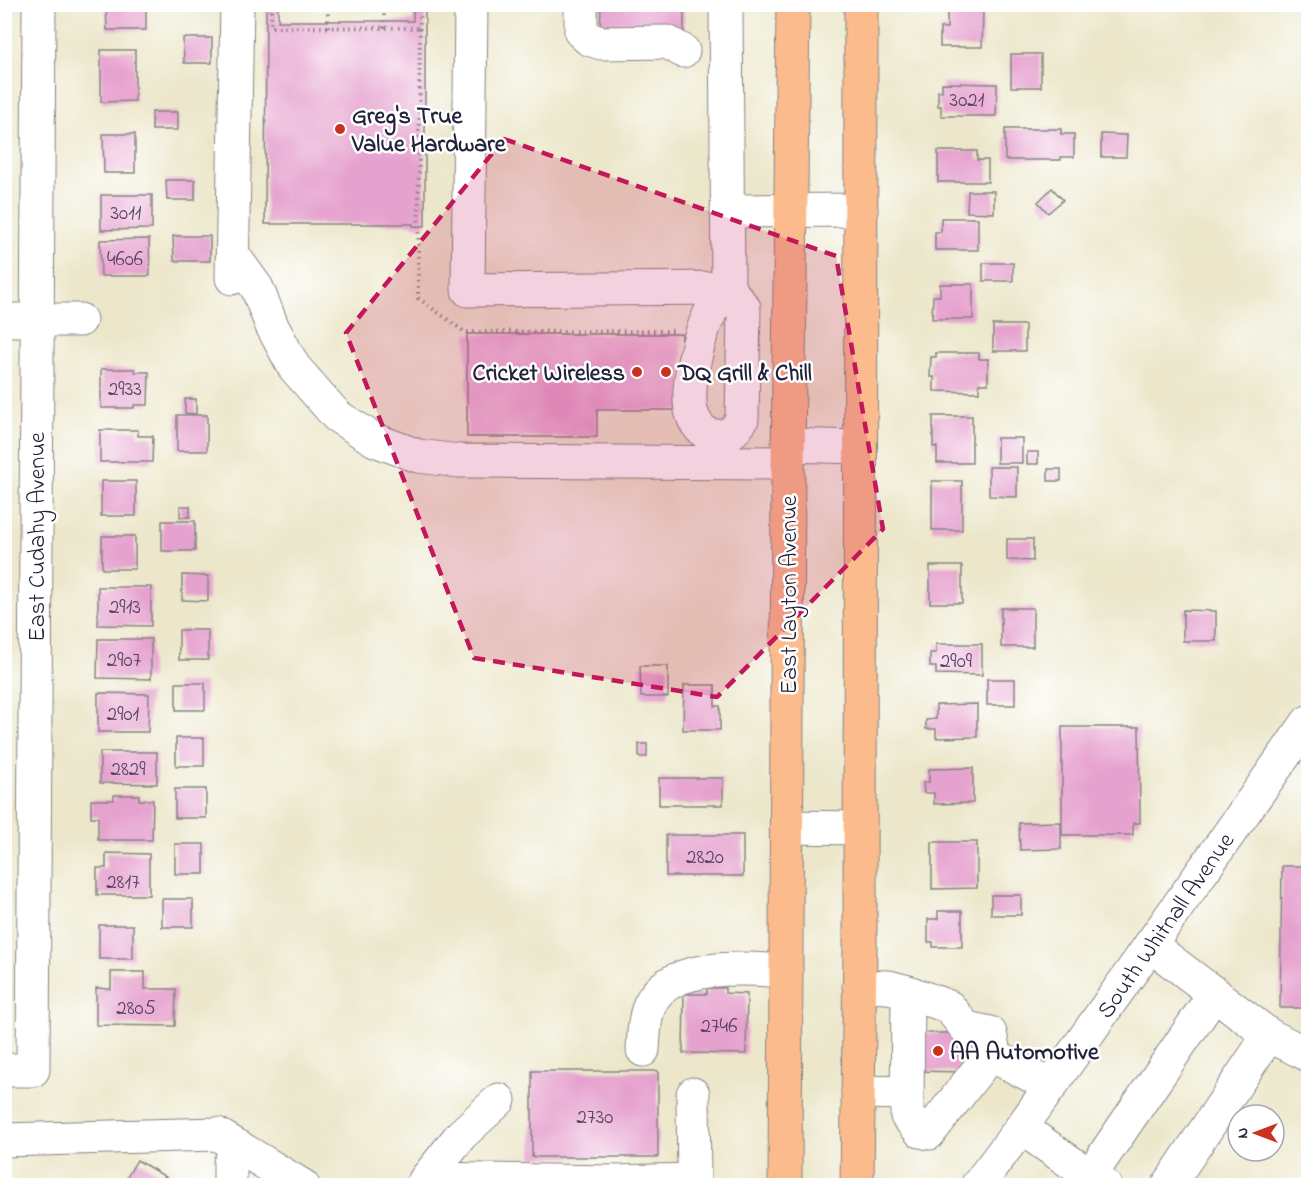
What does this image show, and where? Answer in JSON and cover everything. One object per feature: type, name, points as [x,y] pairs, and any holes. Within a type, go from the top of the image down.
[{"type":"main road","name":"East Layton Avenue","points":[[785,1185],[792,4]]},
{"type":"main road","points":[[857,1185],[861,4]]},
{"type":"street","name":"East Cudahy Avenue","points":[[19,1070],[37,320],[39,4]]},
{"type":"street","points":[[232,288],[237,4]]},
{"type":"street","points":[[471,4],[468,290],[728,288],[726,4]]},
{"type":"street","points":[[581,4],[581,32],[589,39],[601,43],[667,42],[683,51]]},
{"type":"street","points":[[727,211],[861,210]]},
{"type":"street","points":[[233,255],[257,288],[272,326],[294,367],[337,416],[375,440],[418,456],[459,461],[788,454],[860,447]]},
{"type":"street","points":[[4,320],[80,320]]},
{"type":"street","name":"South Whitnall Avenue","points":[[977,1185],[1021,1128],[1308,722]]},
{"type":"street","points":[[787,827],[860,828]]},
{"type":"street","points":[[1150,945],[1269,1035],[1308,1055]]},
{"type":"street","points":[[643,1050],[651,1003],[669,982],[703,970],[754,968],[786,971]]},
{"type":"street","points":[[859,986],[889,987],[949,1007],[966,1028],[990,1033],[995,1057]]},
{"type":"street","points":[[908,992],[907,1116],[920,1131],[929,1133],[986,1060],[995,1057],[1051,1086]]},
{"type":"street","points":[[1021,1128],[1093,1182],[1215,993]]},
{"type":"street","points":[[1168,1185],[1269,1035]]},
{"type":"street","points":[[858,1092],[907,1093]]},
{"type":"street","points":[[424,1182],[612,1184],[694,1180],[693,1094]]},
{"type":"street","points":[[424,1182],[460,1135],[499,1100]]},
{"type":"street","points":[[4,1140],[217,1134],[303,1185]]},
{"type":"street","points":[[230,1185],[230,1163],[239,1147]]},
{"type":"path","points":[[271,4],[271,27],[420,28]]},
{"type":"path","points":[[328,4],[328,27]]},
{"type":"path","points":[[384,4],[384,28]]},
{"type":"highlighted area","points":[[504,139],[836,256],[883,529],[717,697],[474,658],[346,333]]},
{"type":"building","points":[[106,4],[146,4],[146,30],[107,30]]},
{"type":"building","points":[[266,4],[278,4],[278,21],[413,21],[413,4],[425,4],[425,226],[413,226],[413,224],[265,224]]},
{"type":"building","points":[[601,4],[684,4],[684,35],[600,35]]},
{"type":"building","points":[[952,4],[980,4],[980,8],[952,8]]},
{"type":"building","points":[[947,11],[983,11],[982,47],[940,47],[940,28],[947,28]]},
{"type":"building","points":[[183,38],[212,38],[212,63],[184,63]]},
{"type":"building","points":[[101,50],[135,50],[135,101],[101,102]]},
{"type":"building","points":[[1011,54],[1041,54],[1041,87],[1011,87]]},
{"type":"building","points":[[942,83],[997,84],[996,116],[941,116],[938,91],[942,91]]},
{"type":"building","points":[[152,112],[178,112],[178,130],[152,130]]},
{"type":"building","points":[[1005,129],[1061,129],[1061,134],[1074,134],[1074,157],[1061,157],[1061,160],[1005,160]]},
{"type":"building","points":[[103,134],[135,134],[135,173],[104,173]]},
{"type":"building","points":[[1101,134],[1127,135],[1126,157],[1101,157]]},
{"type":"building","points":[[938,151],[977,151],[977,160],[988,160],[988,182],[938,182]]},
{"type":"building","points":[[166,180],[195,180],[195,200],[167,200]]},
{"type":"building","points":[[1052,188],[1063,200],[1048,213],[1038,202]]},
{"type":"building","points":[[968,191],[994,191],[994,213],[967,212]]},
{"type":"building","points":[[101,195],[152,195],[152,229],[101,230]]},
{"type":"building","points":[[941,218],[978,218],[978,250],[935,250],[935,232],[941,232]]},
{"type":"building","points":[[173,236],[210,236],[210,261],[174,261]]},
{"type":"building","points":[[149,239],[150,276],[101,276],[100,240]]},
{"type":"building","points":[[983,263],[1013,263],[1013,281],[983,281]]},
{"type":"building","points":[[940,284],[973,284],[973,319],[932,319],[933,296],[940,296]]},
{"type":"building","points":[[993,325],[1025,325],[1025,351],[993,351]]},
{"type":"building","points":[[467,334],[682,334],[682,410],[597,410],[597,437],[467,437]]},
{"type":"building","points":[[936,353],[979,353],[979,359],[988,359],[988,384],[979,384],[979,392],[934,391],[934,377],[930,377],[931,357],[936,357]]},
{"type":"building","points":[[101,369],[135,369],[135,372],[149,372],[148,405],[134,405],[134,408],[101,408]]},
{"type":"building","points":[[185,399],[196,399],[196,414],[185,413]]},
{"type":"building","points":[[177,415],[207,415],[207,451],[177,451]]},
{"type":"building","points":[[933,416],[972,416],[972,463],[937,463],[937,447],[933,447]]},
{"type":"building","points":[[100,430],[138,430],[138,436],[153,436],[152,462],[100,462]]},
{"type":"building","points":[[997,438],[1022,438],[1022,463],[997,463]]},
{"type":"building","points":[[1027,452],[1038,452],[1038,464],[1027,464]]},
{"type":"building","points":[[989,467],[1017,467],[1017,497],[989,496]]},
{"type":"building","points":[[1048,469],[1061,469],[1061,481],[1048,481]]},
{"type":"building","points":[[101,481],[136,481],[136,516],[101,516]]},
{"type":"building","points":[[932,481],[962,481],[962,530],[932,530]]},
{"type":"building","points":[[180,506],[190,506],[190,517],[180,517]]},
{"type":"building","points":[[162,521],[195,521],[195,551],[162,551]]},
{"type":"building","points":[[102,536],[135,536],[135,569],[102,569]]},
{"type":"building","points":[[1007,539],[1033,539],[1033,561],[1007,560]]},
{"type":"building","points":[[930,566],[962,566],[962,603],[930,603]]},
{"type":"building","points":[[182,575],[208,576],[208,601],[182,600]]},
{"type":"building","points":[[98,587],[151,587],[151,626],[98,625]]},
{"type":"building","points":[[1001,608],[1033,608],[1033,647],[1001,647]]},
{"type":"building","points":[[1183,610],[1216,611],[1216,641],[1183,641]]},
{"type":"building","points":[[179,630],[208,630],[208,660],[179,660]]},
{"type":"building","points":[[98,639],[151,639],[151,679],[97,678]]},
{"type":"building","points":[[936,644],[982,644],[982,675],[936,674],[936,667],[930,667],[930,653],[936,653]]},
{"type":"building","points":[[640,666],[668,666],[668,697],[641,697]]},
{"type":"building","points":[[987,679],[1015,679],[1015,705],[987,705]]},
{"type":"building","points":[[176,683],[205,683],[205,710],[176,710]]},
{"type":"building","points":[[684,685],[715,685],[715,706],[720,706],[720,730],[683,730]]},
{"type":"building","points":[[98,693],[149,694],[148,732],[98,732]]},
{"type":"building","points":[[977,704],[977,737],[936,738],[936,729],[926,729],[926,720],[936,719],[936,705]]},
{"type":"building","points":[[1062,727],[1139,727],[1140,823],[1133,823],[1133,835],[1062,835]]},
{"type":"building","points":[[176,738],[204,738],[204,766],[176,766]]},
{"type":"building","points":[[639,744],[647,744],[647,757],[639,757]]},
{"type":"building","points":[[100,752],[157,752],[157,784],[100,783]]},
{"type":"building","points":[[973,768],[973,803],[934,804],[934,793],[924,793],[923,782],[929,782],[929,769]]},
{"type":"building","points":[[659,778],[723,778],[723,805],[659,805]]},
{"type":"building","points":[[175,789],[206,789],[206,818],[175,818]]},
{"type":"building","points":[[114,795],[139,795],[139,800],[153,800],[152,840],[98,840],[98,817],[91,817],[91,800],[114,800]]},
{"type":"building","points":[[1061,822],[1061,849],[1020,850],[1019,823]]},
{"type":"building","points":[[1304,832],[1308,832],[1308,1008],[1280,1008],[1282,866],[1305,866]]},
{"type":"building","points":[[666,835],[743,835],[743,876],[666,876]]},
{"type":"building","points":[[932,842],[977,842],[977,888],[932,889]]},
{"type":"building","points":[[175,844],[204,844],[204,874],[175,874]]},
{"type":"building","points":[[106,853],[149,854],[149,895],[97,895],[97,868],[106,868]]},
{"type":"building","points":[[991,895],[1021,895],[1021,915],[991,915]]},
{"type":"building","points":[[162,899],[193,899],[193,927],[162,927]]},
{"type":"building","points":[[938,911],[962,911],[962,947],[933,947],[933,942],[928,942],[928,919],[938,919]]},
{"type":"building","points":[[99,925],[133,925],[133,959],[99,959]]},
{"type":"building","points":[[111,972],[145,972],[145,989],[176,989],[175,1026],[96,1025],[96,988],[111,989]]},
{"type":"building","points":[[707,988],[725,988],[725,993],[747,994],[746,1054],[683,1053],[684,994],[707,994]]},
{"type":"building","points":[[914,1033],[964,1033],[964,1072],[914,1071]]},
{"type":"building","points":[[532,1071],[658,1071],[658,1157],[532,1157]]},
{"type":"building","points":[[137,1160],[181,1186],[122,1186]]},
{"type":"place","name":"Greg's True Value Hardware","points":[[340,129]]},
{"type":"place","name":"Cricket Wireless","points":[[637,372]]},
{"type":"place","name":"DQ Grill & Chill","points":[[666,372]]},
{"type":"place","name":"AA Automotive","points":[[938,1051]]}]
